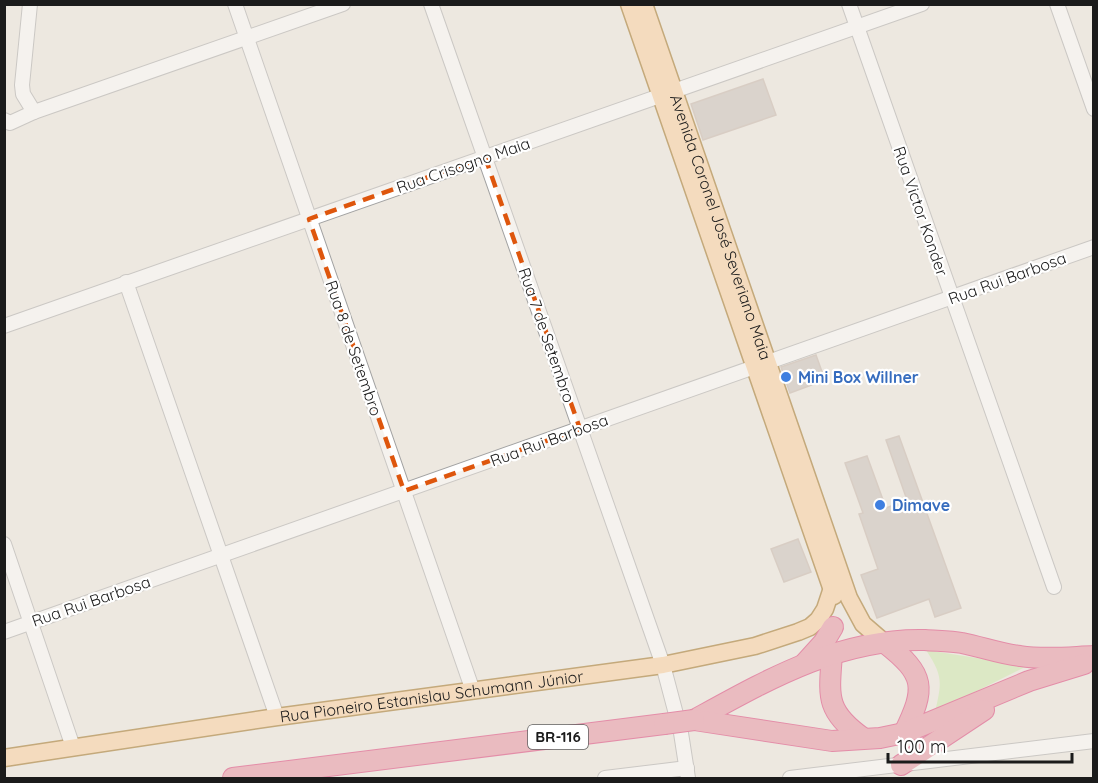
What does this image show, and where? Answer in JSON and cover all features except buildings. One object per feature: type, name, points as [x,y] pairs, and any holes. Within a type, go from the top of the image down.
[{"type":"highway","points":[[805,663],[824,642],[833,627]]},
{"type":"highway","name":"BR-116","points":[[694,720],[775,675],[832,654],[885,643],[923,640],[960,643],[1030,657],[1094,656]]},
{"type":"highway","points":[[885,643],[907,660],[920,692],[917,705],[904,733]]},
{"type":"highway","points":[[832,654],[829,693],[836,713],[849,728],[863,738]]},
{"type":"highway","name":"BR-116","points":[[233,778],[694,720],[832,741],[880,738],[904,733],[1029,681],[1094,661]]},
{"type":"highway","points":[[902,772],[1029,681]]},
{"type":"main road","name":"Avenida Coronel José Severiano Maia","points":[[629,4],[668,93]]},
{"type":"main road","name":"Avenida Coronel José Severiano Maia","points":[[644,4],[668,93],[762,364],[849,598],[863,624],[885,643]]},
{"type":"main road","name":"Avenida Coronel José Severiano Maia","points":[[762,364],[834,595],[832,654]]},
{"type":"main road","name":"Rua Pioneiro Estanislau Schumann Júnior","points":[[4,758],[277,717],[663,665],[755,646],[798,633],[818,620],[825,609],[832,588]]},
{"type":"street","points":[[30,4],[22,84],[23,94],[34,112]]},
{"type":"street","name":"Rua 8 de Setembro","points":[[235,4],[473,691]]},
{"type":"street","points":[[4,120],[10,123],[19,121],[34,112],[343,4]]},
{"type":"street","name":"Rua 7 de Setembro","points":[[431,4],[663,665],[681,733],[688,773]]},
{"type":"street","name":"Rua Victor Konder","points":[[849,4],[1054,586]]},
{"type":"street","name":"Rua Crisogno Maia","points":[[4,326],[922,4]]},
{"type":"street","points":[[1056,4],[1094,109]]},
{"type":"street","name":"Rua Rui Barbosa","points":[[4,632],[1094,247]]},
{"type":"street","points":[[126,282],[277,717]]},
{"type":"street","points":[[4,544],[73,747]]},
{"type":"street","points":[[790,778],[902,772],[1094,741]]},
{"type":"street","points":[[605,778],[688,773]]},
{"type":"highlighted area","points":[[485,157],[580,429],[404,491],[309,219]]},
{"type":"green space","points":[[926,650],[1027,666],[935,712],[940,680],[936,666]]},
{"type":"place","name":"Mini Box Willner","points":[[786,377]]},
{"type":"place","name":"Dimave","points":[[880,505]]}]
